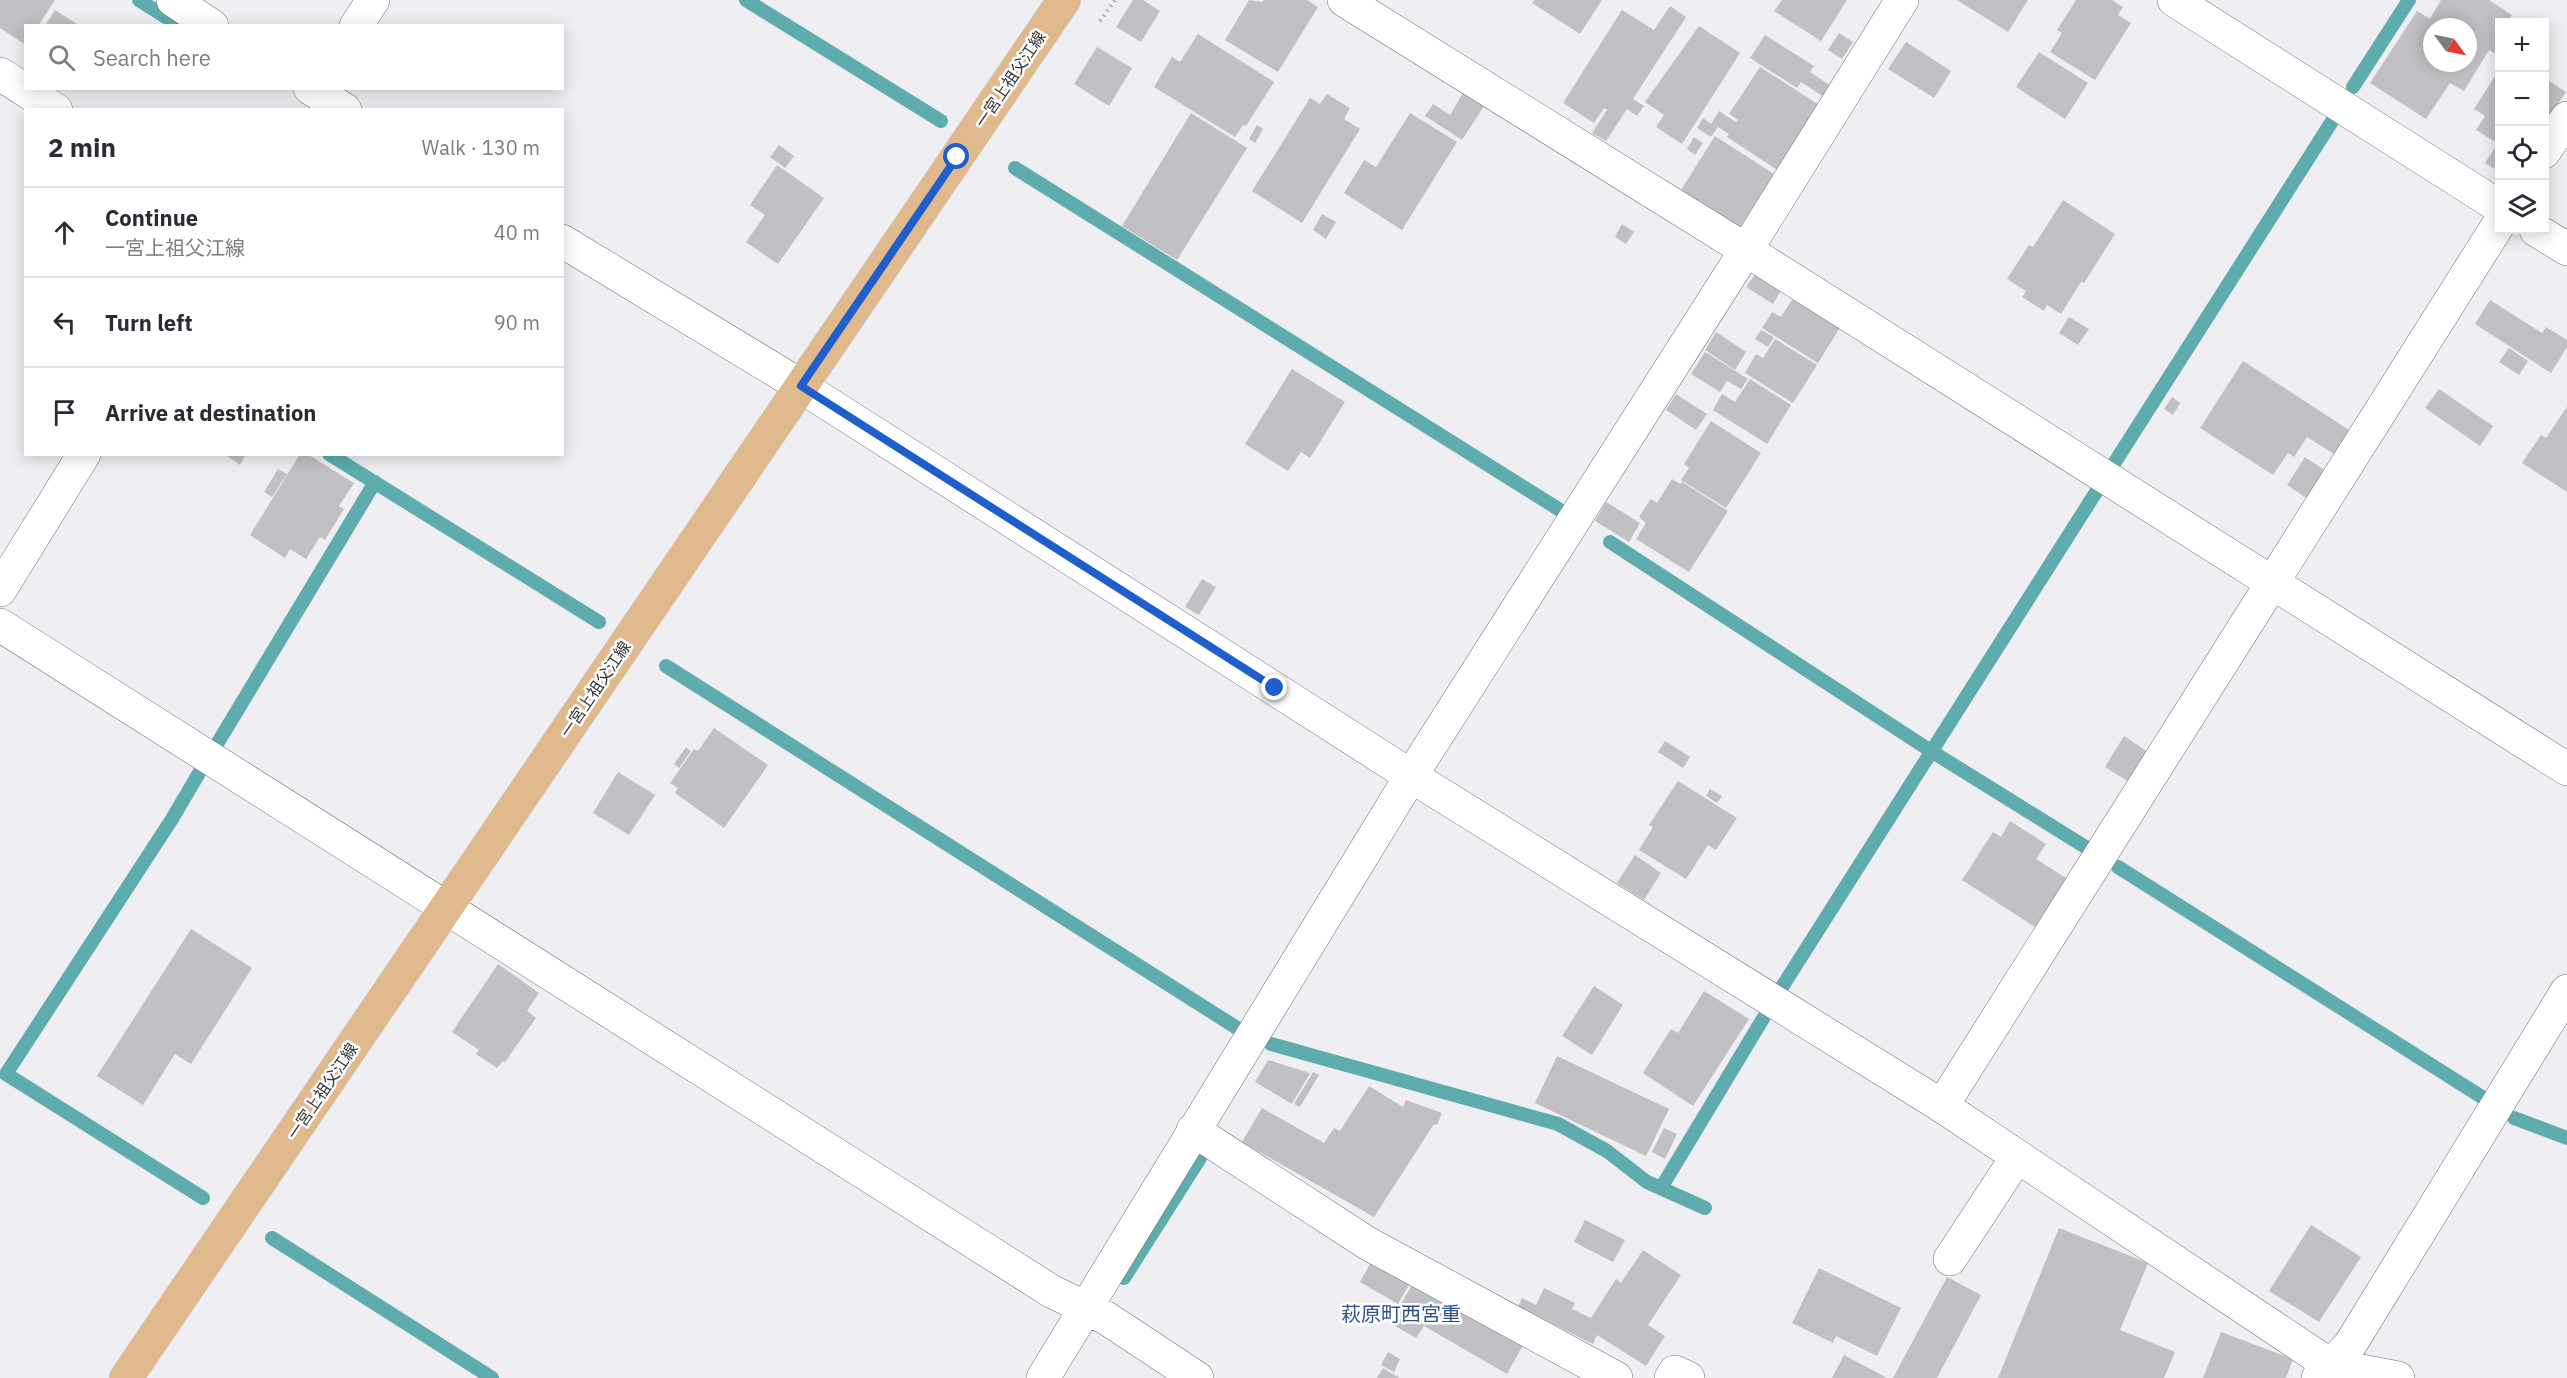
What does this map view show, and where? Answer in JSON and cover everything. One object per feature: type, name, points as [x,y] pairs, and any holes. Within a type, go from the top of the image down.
[{"type":"main road","name":"一宮上祖父江線","points":[[126,1378],[1064,0]]},
{"type":"street","points":[[173,0],[209,24]]},
{"type":"street","points":[[357,24],[373,0]]},
{"type":"street","points":[[1344,0],[1746,250],[2567,769]]},
{"type":"street","points":[[1043,1378],[1411,776],[1746,250],[1902,0]]},
{"type":"street","points":[[2174,0],[2495,204]]},
{"type":"street","points":[[0,74],[24,89]]},
{"type":"street","points":[[25,90],[53,108]]},
{"type":"street","points":[[310,94],[341,108]]},
{"type":"street","points":[[2549,145],[2567,118]]},
{"type":"street","points":[[1942,1106],[2495,228]]},
{"type":"street","points":[[2543,234],[2567,249]]},
{"type":"street","points":[[564,242],[801,386],[1411,776],[1942,1106],[2324,1371],[2398,1378]]},
{"type":"street","points":[[0,590],[83,456]]},
{"type":"street","points":[[0,625],[1051,1291],[1106,1318],[1197,1378]]},
{"type":"street","points":[[2324,1371],[2350,1345],[2567,991]]},
{"type":"street","points":[[1193,1130],[1366,1243],[1616,1378]]},
{"type":"street","points":[[1950,1260],[2017,1157]]},
{"type":"street","points":[[1671,1378],[1675,1372],[1688,1378]]},
{"type":"building","points":[[0,0],[55,0],[39,24],[24,24],[24,44],[0,28]]},
{"type":"building","points":[[1133,0],[1143,0],[1160,11],[1141,42],[1116,27]]},
{"type":"building","points":[[1249,0],[1262,2],[1264,0],[1307,0],[1318,7],[1278,72],[1225,40]]},
{"type":"building","points":[[1534,0],[1602,0],[1580,34],[1532,3]]},
{"type":"building","points":[[1782,0],[1847,0],[1821,41],[1774,11]]},
{"type":"building","points":[[1957,0],[2028,0],[2008,32]]},
{"type":"building","points":[[2076,0],[2112,0],[2123,7],[2118,15],[2131,23],[2095,80],[2050,52],[2062,33],[2057,30]]},
{"type":"building","points":[[2441,0],[2489,0],[2512,15],[2510,18],[2495,18],[2495,54],[2489,50],[2477,70],[2477,18],[2431,18]]},
{"type":"building","points":[[1670,6],[1686,17],[1633,99],[1644,106],[1637,116],[1627,109],[1606,141],[1592,133],[1607,110],[1604,108],[1594,123],[1563,103],[1622,10],[1654,30]]},
{"type":"building","points":[[55,10],[77,24],[46,24]]},
{"type":"building","points":[[2417,11],[2428,18],[2423,18],[2423,72],[2476,72],[2464,91],[2450,83],[2426,119],[2370,83]]},
{"type":"building","points":[[1699,26],[1740,53],[1682,144],[1656,127],[1664,115],[1645,102]]},
{"type":"building","points":[[1839,33],[1853,42],[1842,59],[1828,50]]},
{"type":"building","points":[[1198,34],[1274,82],[1246,126],[1243,125],[1235,137],[1154,87],[1172,57],[1180,62]]},
{"type":"building","points":[[1765,35],[1814,66],[1810,72],[1831,86],[1824,97],[1801,82],[1797,88],[1750,58]]},
{"type":"building","points":[[1906,42],[1951,71],[1934,98],[1888,69]]},
{"type":"building","points":[[1097,47],[1132,68],[1109,106],[1074,84]]},
{"type":"building","points":[[2039,52],[2088,83],[2065,119],[2016,87]]},
{"type":"building","points":[[1760,67],[1824,108],[1779,171],[1727,137],[1729,134],[1718,127],[1711,137],[1697,128],[1703,118],[1711,124],[1719,111],[1736,122],[1738,120],[1729,114]]},
{"type":"building","points":[[2495,76],[2495,142],[2476,130],[2485,116],[2474,109]]},
{"type":"building","points":[[2549,81],[2566,92],[2549,117]]},
{"type":"building","points":[[1463,93],[1484,106],[1462,140],[1425,116],[1433,104],[1450,115]]},
{"type":"building","points":[[1327,94],[1350,108],[1344,119],[1360,129],[1302,223],[1252,191],[1310,98],[1320,104]]},
{"type":"building","points":[[1191,113],[1247,148],[1177,260],[1122,226]]},
{"type":"building","points":[[1410,113],[1457,142],[1402,230],[1344,193],[1364,160],[1376,167]]},
{"type":"building","points":[[1257,125],[1263,129],[1255,143],[1249,139]]},
{"type":"building","points":[[1715,136],[1774,174],[1740,227],[1681,190]]},
{"type":"building","points":[[1694,137],[1703,143],[1695,155],[1687,149]]},
{"type":"building","points":[[779,145],[794,156],[785,168],[770,157]]},
{"type":"building","points":[[2495,148],[2495,169],[2485,163]]},
{"type":"building","points":[[777,165],[824,198],[778,264],[746,242],[765,215],[750,205]]},
{"type":"building","points":[[2063,200],[2115,234],[2061,314],[2047,305],[2044,311],[2022,297],[2026,291],[2007,279],[2029,245],[2033,247]]},
{"type":"building","points":[[1322,214],[1336,222],[1326,239],[1313,230]]},
{"type":"building","points":[[1622,224],[1634,232],[1626,244],[1615,237]]},
{"type":"building","points":[[1756,273],[1782,289],[1773,304],[1746,287]]},
{"type":"building","points":[[1794,297],[1841,326],[1818,363],[1762,328],[1772,312],[1781,317]]},
{"type":"building","points":[[2490,300],[2542,333],[2546,327],[2567,340],[2567,347],[2551,373],[2475,324]]},
{"type":"building","points":[[2069,317],[2089,329],[2078,345],[2059,333]]},
{"type":"building","points":[[1761,330],[1774,337],[1768,347],[1755,339]]},
{"type":"building","points":[[1716,332],[1746,352],[1735,370],[1705,350]]},
{"type":"building","points":[[1775,339],[1817,365],[1793,403],[1745,373],[1756,354],[1763,358]]},
{"type":"building","points":[[2509,348],[2528,361],[2519,375],[2499,362]]},
{"type":"building","points":[[1705,352],[1748,379],[1741,389],[1727,381],[1720,392],[1691,374]]},
{"type":"building","points":[[2243,361],[2349,430],[2334,454],[2307,437],[2294,457],[2288,453],[2273,475],[2200,428]]},
{"type":"building","points":[[1292,369],[1345,402],[1310,458],[1301,452],[1288,471],[1245,444]]},
{"type":"building","points":[[1750,379],[1791,405],[1767,444],[1713,410],[1722,394],[1735,402]]},
{"type":"building","points":[[2439,389],[2493,426],[2480,446],[2425,408]]},
{"type":"building","points":[[1676,394],[1707,414],[1696,430],[1666,410]]},
{"type":"building","points":[[2172,397],[2180,403],[2173,415],[2164,409]]},
{"type":"building","points":[[2567,407],[2567,492],[2522,463],[2541,435],[2546,438]]},
{"type":"building","points":[[1711,421],[1761,453],[1726,508],[1681,480],[1689,468],[1684,464]]},
{"type":"building","points":[[227,456],[245,456],[240,465]]},
{"type":"building","points":[[299,456],[310,456],[354,483],[339,506],[344,509],[325,540],[320,537],[306,559],[290,549],[285,558],[250,535]]},
{"type":"building","points":[[2305,457],[2326,471],[2308,499],[2287,485]]},
{"type":"building","points":[[278,469],[287,474],[272,497],[264,492]]},
{"type":"building","points":[[1672,479],[1680,484],[1682,482],[1728,511],[1689,572],[1636,539],[1646,523],[1639,517],[1651,499],[1657,503]]},
{"type":"building","points":[[1606,502],[1640,523],[1629,542],[1595,521]]},
{"type":"building","points":[[1202,579],[1216,587],[1199,615],[1185,607]]},
{"type":"building","points":[[714,728],[768,765],[724,828],[675,793],[678,788],[670,783],[694,749],[698,751]]},
{"type":"building","points":[[2124,736],[2148,752],[2129,782],[2105,767]]},
{"type":"building","points":[[1665,741],[1690,757],[1683,768],[1658,752]]},
{"type":"building","points":[[686,747],[691,751],[679,768],[674,764]]},
{"type":"building","points":[[618,772],[655,795],[629,835],[593,813]]},
{"type":"building","points":[[1678,781],[1737,818],[1716,850],[1708,845],[1686,879],[1639,850],[1653,827],[1649,825]]},
{"type":"building","points":[[1710,789],[1722,796],[1717,803],[1706,796]]},
{"type":"building","points":[[2010,821],[2046,844],[2036,859],[2066,878],[2035,927],[1962,880],[1993,832],[2001,837]]},
{"type":"building","points":[[1635,855],[1661,873],[1644,900],[1617,883]]},
{"type":"building","points":[[191,929],[252,968],[191,1064],[175,1054],[143,1105],[97,1076]]},
{"type":"building","points":[[498,964],[539,993],[527,1011],[536,1018],[505,1062],[503,1061],[497,1068],[476,1054],[479,1050],[452,1032]]},
{"type":"building","points":[[1594,986],[1623,1005],[1592,1055],[1562,1036]]},
{"type":"building","points":[[1704,991],[1749,1019],[1693,1106],[1643,1073],[1671,1029],[1678,1033]]},
{"type":"building","points":[[1557,1056],[1669,1109],[1646,1156],[1535,1103]]},
{"type":"building","points":[[1268,1060],[1310,1073],[1292,1104],[1255,1082]]},
{"type":"building","points":[[1313,1072],[1319,1075],[1300,1107],[1294,1104]]},
{"type":"building","points":[[1369,1086],[1403,1107],[1406,1100],[1442,1113],[1437,1125],[1434,1124],[1374,1217],[1242,1142],[1262,1108],[1324,1143],[1334,1128],[1340,1131]]},
{"type":"building","points":[[1664,1128],[1677,1134],[1665,1159],[1652,1152]]},
{"type":"building","points":[[1585,1220],[1625,1240],[1613,1262],[1574,1242]]},
{"type":"building","points":[[2311,1225],[2361,1257],[2319,1322],[2269,1291]]},
{"type":"building","points":[[2059,1228],[2148,1263],[2120,1330],[2175,1352],[2164,1378],[1998,1378]]},
{"type":"building","points":[[1643,1250],[1681,1275],[1648,1325],[1665,1336],[1646,1366],[1597,1335],[1593,1344],[1518,1307],[1522,1298],[1536,1305],[1544,1288],[1575,1303],[1572,1309],[1591,1318],[1616,1279],[1621,1283]]},
{"type":"building","points":[[1376,1253],[1412,1280],[1398,1304],[1360,1282]]},
{"type":"building","points":[[1819,1268],[1901,1308],[1877,1356],[1836,1336],[1833,1343],[1792,1323]]},
{"type":"building","points":[[1417,1276],[1526,1340],[1507,1374],[1424,1326],[1416,1338],[1390,1323]]},
{"type":"building","points":[[1947,1277],[1981,1295],[1937,1378],[1893,1378]]},
{"type":"building","points":[[2221,1332],[2293,1359],[2286,1378],[2203,1378]]},
{"type":"building","points":[[1388,1352],[1400,1359],[1394,1372],[1381,1365]]},
{"type":"building","points":[[1844,1355],[1887,1378],[1832,1378]]},
{"type":"building","points":[[1383,1368],[1400,1378],[1377,1378]]},
{"type":"waterway","points":[[139,0],[177,24]]},
{"type":"waterway","points":[[746,0],[941,121]]},
{"type":"waterway","points":[[2353,87],[2409,0]]},
{"type":"waterway","points":[[2115,462],[2336,115]]},
{"type":"waterway","points":[[1015,168],[1560,510]]},
{"type":"waterway","points":[[332,456],[599,622]]},
{"type":"waterway","points":[[217,744],[375,482]]},
{"type":"waterway","points":[[1782,987],[2098,489]]},
{"type":"waterway","points":[[1610,542],[1931,751],[2087,848]]},
{"type":"waterway","points":[[666,666],[1237,1028]]},
{"type":"waterway","points":[[202,768],[172,819],[6,1074],[203,1198]]},
{"type":"waterway","points":[[2118,867],[2485,1099]]},
{"type":"waterway","points":[[1661,1188],[1764,1017]]},
{"type":"waterway","points":[[1271,1044],[1558,1124],[1607,1151],[1647,1182],[1705,1208]]},
{"type":"waterway","points":[[2514,1118],[2567,1138]]},
{"type":"waterway","points":[[1124,1278],[1200,1158]]},
{"type":"waterway","points":[[272,1238],[492,1378]]},
{"type":"district","name":"萩原町西宮重","points":[[1401,1313]]},
{"type":"route","points":[[957,157],[801,386],[1275,688]]}]
